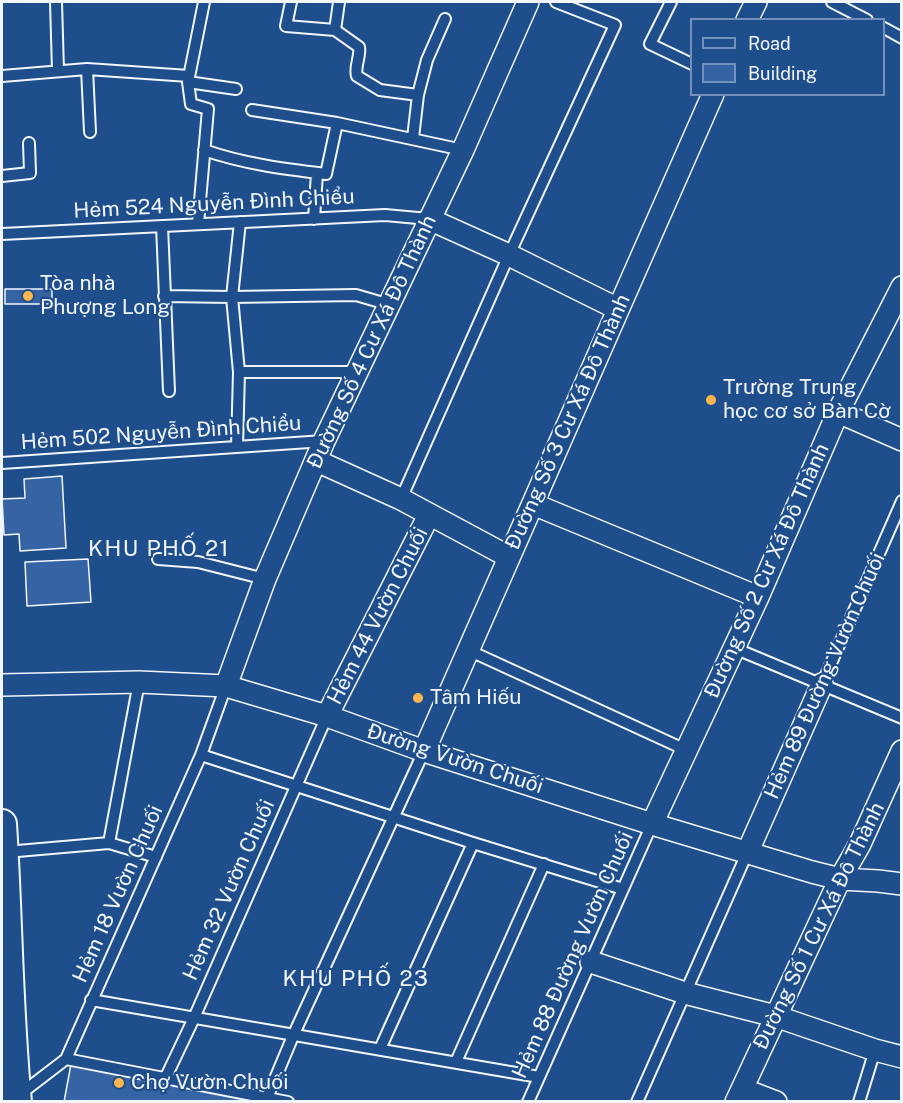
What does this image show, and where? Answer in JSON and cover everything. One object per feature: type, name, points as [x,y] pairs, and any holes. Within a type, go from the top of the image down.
[{"type":"main road","points":[[2,824],[5,1007],[17,1099]]},
{"type":"street","name":"Ðường Số 4 Cư Xá Đô Thành","points":[[226,686],[265,579],[320,451],[463,150],[528,2]]},
{"type":"street","points":[[748,18],[756,2]]},
{"type":"street","name":"Ðường Số 3 Cư Xá Đô Thành","points":[[424,751],[712,96]]},
{"type":"street","points":[[429,219],[509,255],[618,309]]},
{"type":"street","name":"Ðường Số 2 Cư Xá Đô Thành","points":[[652,824],[758,597],[838,412],[902,287]]},
{"type":"street","points":[[838,412],[902,441]]},
{"type":"street","points":[[320,451],[429,515],[509,557]]},
{"type":"street","points":[[532,504],[758,597]]},
{"type":"street","name":"Hẻm 44 Vườn Chuối","points":[[327,716],[429,515]]},
{"type":"street","name":"Đường Vườn Chuối","points":[[2,686],[139,682],[226,686],[327,716],[424,751],[652,824],[840,879],[878,880],[902,884]]},
{"type":"street","name":"Hẻm 89 Đường Vườn Chuối","points":[[748,851],[822,684]]},
{"type":"street","name":"Ðường Số 1 Cư Xá Đô Thành","points":[[739,1095],[840,879],[860,844],[902,751]]},
{"type":"street","points":[[591,962],[685,993],[775,1016],[902,1057]]},
{"type":"street","points":[[739,1095],[776,1101]]},
{"type":"lane","points":[[56,2],[58,71]]},
{"type":"lane","points":[[198,224],[208,109],[191,104],[188,79],[204,2]]},
{"type":"lane","points":[[291,2],[286,26],[335,30],[359,46],[356,72],[360,79],[380,90],[418,94]]},
{"type":"lane","points":[[335,30],[339,2]]},
{"type":"lane","points":[[401,499],[509,255],[615,25],[556,2]]},
{"type":"lane","points":[[670,2],[650,44],[690,63]]},
{"type":"lane","points":[[832,2],[863,18]]},
{"type":"lane","points":[[414,138],[418,94],[427,60],[446,19]]},
{"type":"lane","points":[[885,29],[902,38]]},
{"type":"lane","points":[[87,69],[90,132]]},
{"type":"lane","points":[[2,76],[87,69],[188,79],[236,89]]},
{"type":"lane","points":[[252,110],[338,123],[463,150]]},
{"type":"lane","points":[[204,150],[223,157],[267,166],[326,174],[338,123]]},
{"type":"lane","points":[[2,176],[30,173],[29,143]]},
{"type":"lane","points":[[314,219],[317,173]]},
{"type":"lane","name":"Hẻm 524 Nguyễn Ðình Chiểu","points":[[2,234],[385,215],[429,219]]},
{"type":"lane","points":[[237,447],[239,372],[232,297],[240,222]]},
{"type":"lane","points":[[162,226],[169,391]]},
{"type":"lane","points":[[164,296],[356,295],[390,304]]},
{"type":"lane","points":[[239,372],[358,372]]},
{"type":"lane","name":"Hẻm 502 Nguyễn Ðình Chiểu","points":[[2,464],[237,447],[320,451]]},
{"type":"lane","name":"Hẻm 89 Đường Vườn Chuối","points":[[822,684],[902,501]]},
{"type":"lane","points":[[158,559],[198,562],[265,579]]},
{"type":"lane","points":[[734,648],[902,718]]},
{"type":"lane","points":[[468,650],[687,750]]},
{"type":"lane","points":[[109,843],[139,682]]},
{"type":"lane","name":"Hẻm 18 Vườn Chuối","points":[[17,1099],[66,1059],[201,755],[226,686]]},
{"type":"lane","name":"Hẻm 32 Vườn Chuối","points":[[165,1078],[194,1018],[327,716]]},
{"type":"lane","points":[[267,1098],[293,1036],[424,751]]},
{"type":"lane","points":[[201,755],[393,818],[623,889]]},
{"type":"lane","name":"Hẻm 88 Đường Vườn Chuối","points":[[528,1101],[652,824]]},
{"type":"lane","points":[[4,852],[109,843],[156,858]]},
{"type":"lane","points":[[380,1049],[473,843]]},
{"type":"lane","points":[[637,1101],[748,851]]},
{"type":"lane","points":[[456,1062],[544,864]]},
{"type":"lane","points":[[91,1000],[539,1077]]},
{"type":"lane","points":[[859,1101],[875,1050]]},
{"type":"lane","points":[[66,1059],[288,1101]]},
{"type":"building","name":"Tòa nhà Phượng Long","points":[[5,289],[52,289],[52,304],[5,304]]},
{"type":"building","points":[[62,476],[66,548],[20,551],[19,534],[4,535],[2,499],[25,498],[24,479]]},
{"type":"building","points":[[88,559],[91,602],[27,606],[25,562]]},
{"type":"building","name":"Chợ Vườn Chuối","points":[[71,1064],[271,1102],[64,1102]]},
{"type":"place","name":"Tòa nhà Phượng Long","points":[[28,296]]},
{"type":"place","name":"Trường Trung học cơ sở Bàn Cờ","points":[[711,400]]},
{"type":"place","name":"Tâm Hiếu","points":[[418,698]]},
{"type":"place","name":"Chợ Vườn Chuối","points":[[119,1083]]},
{"type":"district","name":"KHU PHỐ 21","points":[[159,549]]},
{"type":"district","name":"KHU PHỐ 23","points":[[356,979]]}]
